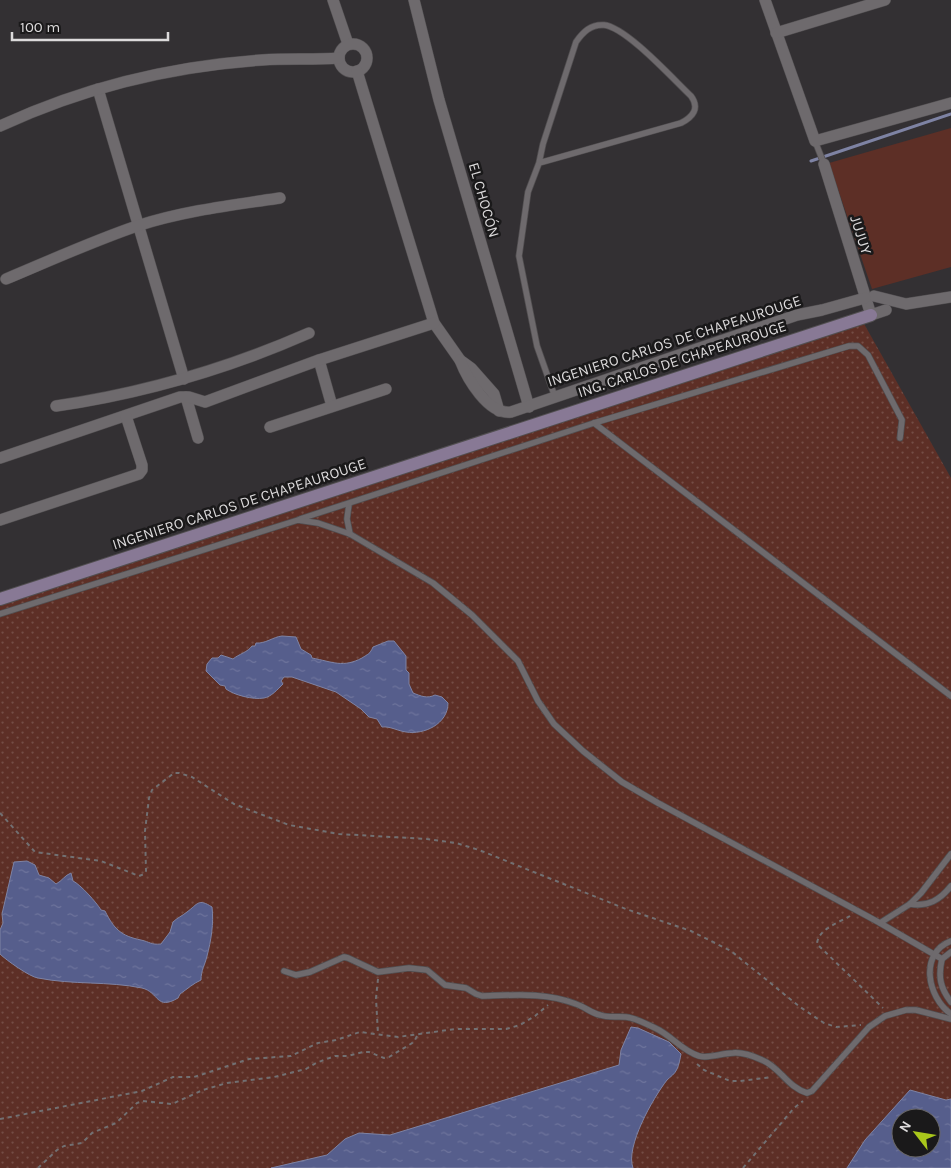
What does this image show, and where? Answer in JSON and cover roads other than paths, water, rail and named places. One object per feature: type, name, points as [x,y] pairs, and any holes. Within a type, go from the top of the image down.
[{"type":"street","points":[[333,0],[348,44]]},
{"type":"street","name":"EL CHOCÓN","points":[[414,0],[439,100],[526,408]]},
{"type":"street","points":[[765,0],[817,146],[951,103]]},
{"type":"street","points":[[776,33],[886,0]]},
{"type":"street","points":[[348,44],[358,44],[365,50],[367,55],[366,64],[357,71],[346,70],[340,64],[338,58],[341,50],[348,44]]},
{"type":"street","points":[[0,126],[54,104],[98,89],[185,68],[262,60],[338,58]]},
{"type":"street","points":[[0,458],[180,397],[205,402],[319,360],[434,323],[357,71]]},
{"type":"street","points":[[98,89],[184,379]]},
{"type":"street","name":"JUJUY","points":[[824,164],[867,294],[871,315]]},
{"type":"street","points":[[6,279],[84,246],[139,226],[184,214],[280,198]]},
{"type":"street","name":"INGENIERO CARLOS DE CHAPEAUROUGE","points":[[434,323],[460,360],[465,373],[485,400],[499,411],[505,412],[526,408],[797,315],[822,310],[867,294],[906,304],[951,297]]},
{"type":"street","name":"ING. CARLOS DE CHAPEAUROUGE","points":[[488,440],[886,310]]},
{"type":"street","points":[[56,406],[100,400],[184,379],[222,368],[309,333]]},
{"type":"street","points":[[319,360],[332,406]]},
{"type":"street","points":[[270,427],[386,389]]},
{"type":"street","points":[[186,397],[198,438]]},
{"type":"street","points":[[0,520],[139,474],[142,470],[142,465],[126,416]]},
{"type":"street","name":"INGENIERO CARLOS DE CHAPEAUROUGE","points":[[0,599],[488,440]]},
{"type":"lane","points":[[539,163],[681,123],[689,119],[695,112],[696,105],[691,96],[625,35],[613,27],[605,25],[589,28],[576,42],[543,144],[539,163],[528,192],[519,256],[537,346],[555,397]]},
{"type":"lane","points":[[817,146],[824,164]]},
{"type":"lane","points":[[0,614],[349,504],[594,424],[849,346],[858,346],[868,355],[902,420],[900,438]]},
{"type":"lane","points":[[594,424],[951,696]]},
{"type":"lane","points":[[349,504],[347,519],[350,534]]},
{"type":"lane","points":[[298,520],[318,523],[350,534],[433,584],[472,615],[518,661],[538,701],[554,724],[583,751],[622,782],[658,804],[880,923],[942,959]]},
{"type":"lane","points":[[880,923],[910,904],[921,893],[951,854]]},
{"type":"lane","points":[[910,904],[919,905],[937,900],[951,886]]},
{"type":"lane","points":[[951,941],[939,947],[929,967],[930,982],[940,1002],[951,1014]]},
{"type":"lane","points":[[951,952],[942,959],[939,973],[941,984],[951,1002]]},
{"type":"lane","points":[[284,971],[296,975],[310,972],[344,957],[378,972],[418,968],[427,970],[445,985],[466,988],[482,996],[536,994],[554,998],[577,1004],[600,1015],[627,1017],[638,1020],[662,1031],[689,1051],[702,1057],[742,1053],[771,1064],[786,1080],[799,1090],[807,1093],[812,1091],[869,1027],[890,1014],[906,1010],[916,1010],[951,1019]]},
{"type":"water","points":[[282,636],[296,637],[301,649],[311,655],[312,658],[338,663],[355,661],[369,654],[373,647],[388,641],[394,641],[406,656],[406,670],[409,673],[409,684],[413,693],[424,697],[435,695],[442,697],[448,703],[444,717],[434,726],[420,732],[382,727],[377,719],[369,717],[361,709],[336,692],[292,677],[284,677],[281,681],[283,684],[269,696],[255,698],[229,691],[206,671],[207,664],[212,658],[218,658],[221,655],[233,659],[252,646],[255,646],[256,643]]},
{"type":"water","points":[[27,861],[35,865],[39,875],[49,878],[56,884],[71,873],[73,881],[88,894],[101,910],[105,911],[119,931],[153,944],[161,944],[170,932],[173,922],[198,903],[204,903],[212,907],[211,938],[201,980],[180,994],[178,998],[161,1002],[148,990],[142,988],[116,984],[51,980],[34,977],[18,968],[0,954],[0,930],[3,923],[2,914],[14,862]]},
{"type":"water","points":[[631,1027],[638,1028],[669,1042],[681,1054],[676,1071],[661,1088],[642,1123],[633,1148],[633,1168],[271,1168],[327,1155],[345,1139],[359,1133],[390,1135],[619,1065],[621,1050]]},
{"type":"water","points":[[910,1090],[946,1100],[951,1099],[951,1168],[847,1168],[865,1140],[891,1111],[891,1158],[941,1158],[941,1108],[894,1108]]},
{"type":"waterway","points":[[811,161],[951,114]]}]
